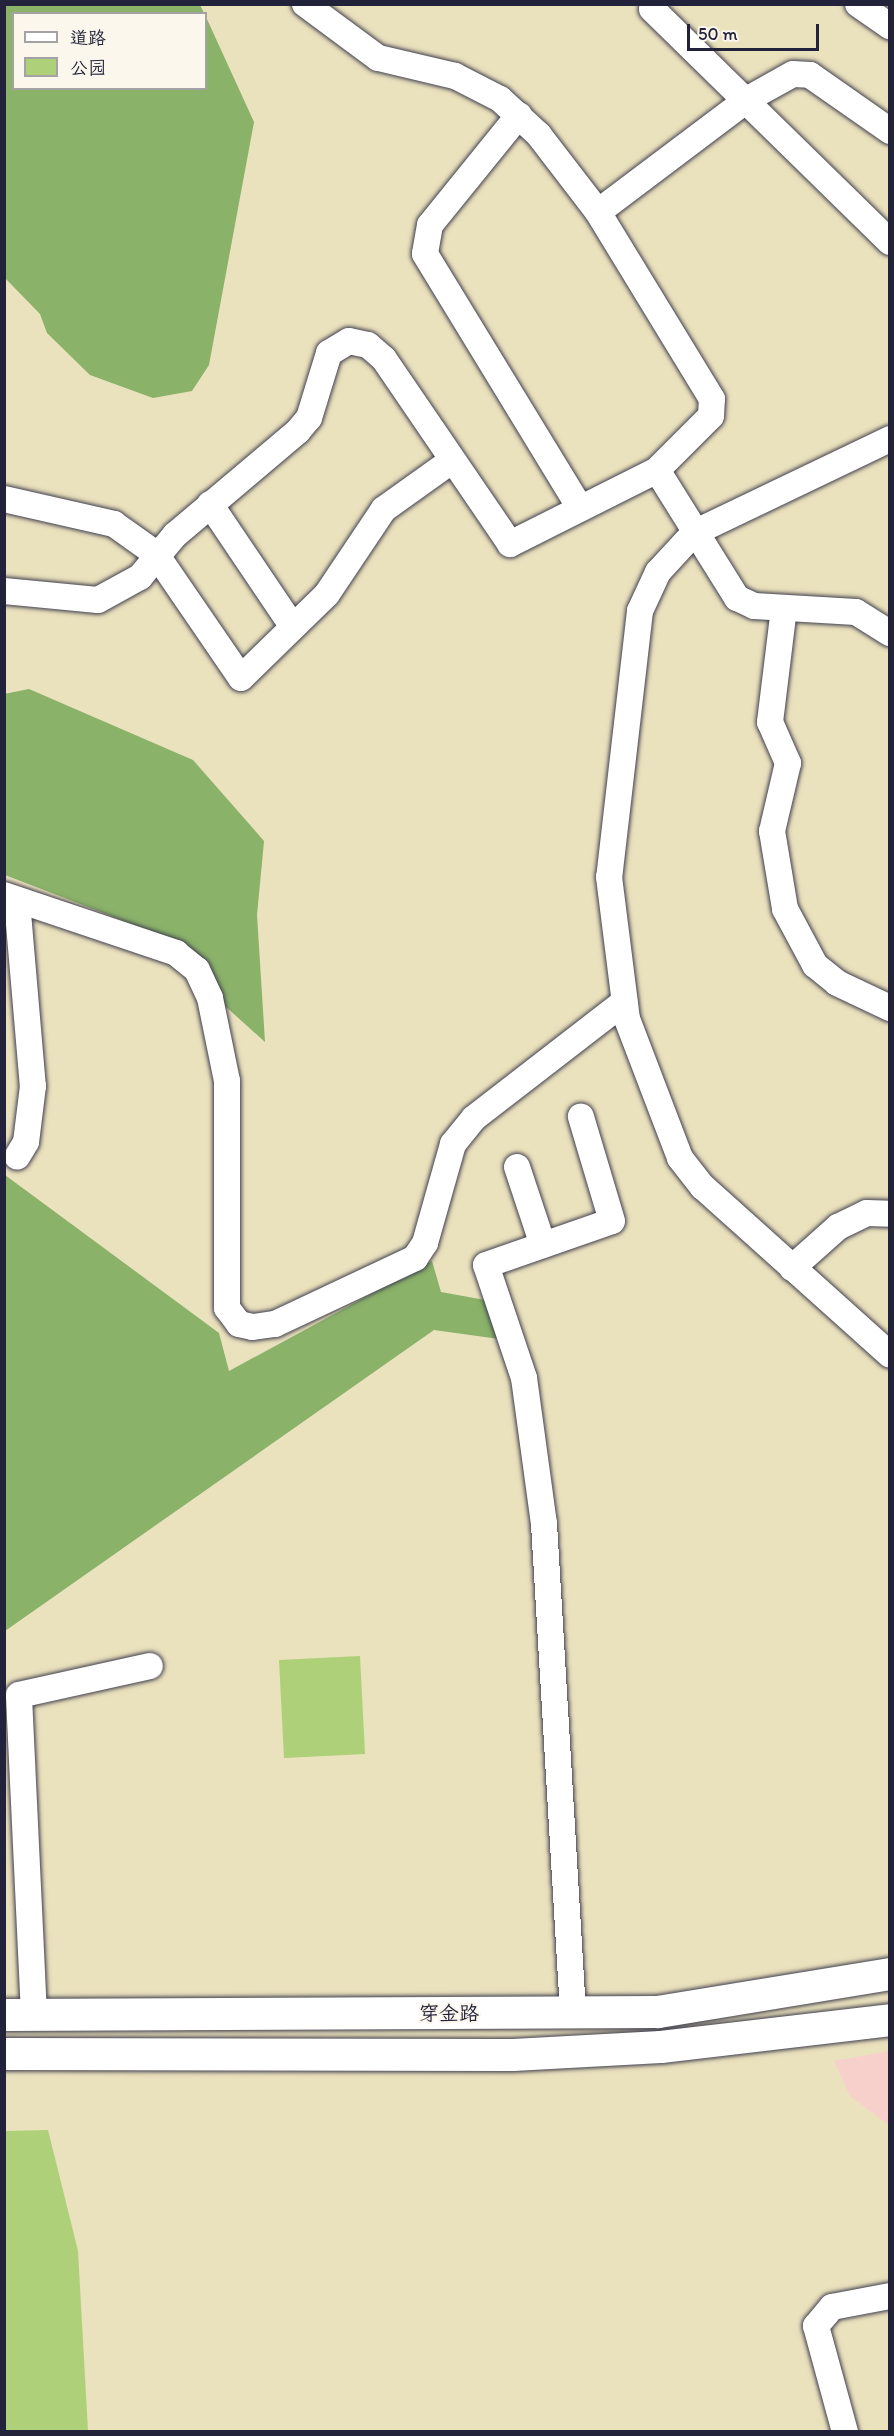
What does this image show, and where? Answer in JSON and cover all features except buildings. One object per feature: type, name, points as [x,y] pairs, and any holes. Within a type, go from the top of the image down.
[{"type":"main road","name":"穿金路","points":[[19,2015],[658,2012],[890,1974]]},
{"type":"main road","name":"穿金路","points":[[4,2054],[513,2055],[661,2047],[890,2020]]},
{"type":"street","points":[[4,591],[98,600],[140,577],[156,554],[309,418],[329,353],[350,341],[368,345],[384,359],[450,462],[510,544],[657,471],[701,431],[712,399],[598,212],[519,115],[500,99],[454,76],[378,58],[305,4]]},
{"type":"street","points":[[858,4],[890,26]]},
{"type":"street","points":[[652,9],[748,99],[890,242]]},
{"type":"street","points":[[598,212],[748,99],[803,72],[890,131]]},
{"type":"street","points":[[519,115],[429,225],[425,254],[580,508]]},
{"type":"street","points":[[890,439],[694,533],[658,572],[640,611],[609,877],[624,1002],[680,1158],[703,1187],[890,1355]]},
{"type":"street","points":[[4,499],[114,524],[156,554],[241,678],[291,624],[327,594],[384,509],[450,462]]},
{"type":"street","points":[[657,471],[737,598],[754,606],[856,612],[890,633]]},
{"type":"street","points":[[210,504],[291,624]]},
{"type":"street","points":[[784,608],[770,722],[788,763],[772,831],[785,909],[815,965],[837,983],[890,1008]]},
{"type":"street","points":[[17,1157],[26,1142],[33,1086],[11,898],[176,953],[197,970],[210,998],[227,1081],[227,1308],[239,1324],[253,1327],[292,1317],[415,1258],[425,1243],[453,1144],[474,1118],[624,1002]]},
{"type":"street","points":[[573,2012],[544,1524],[524,1378],[486,1265],[612,1221],[581,1117]]},
{"type":"street","points":[[517,1167],[543,1245]]},
{"type":"street","points":[[792,1268],[838,1227],[867,1213],[890,1214]]},
{"type":"street","points":[[19,2015],[20,1695],[150,1666]]},
{"type":"street","points":[[845,2432],[816,2326],[832,2307],[890,2296]]},
{"type":"shaded area","points":[[890,2051],[889,2125],[850,2096],[834,2061]]},
{"type":"green space","points":[[4,5],[200,5],[204,12],[12,12],[12,90],[207,90],[207,19],[254,122],[209,365],[192,391],[153,398],[90,375],[47,333],[40,314],[5,278]]},
{"type":"green space","points":[[29,689],[193,760],[264,841],[257,915],[265,1042],[225,1006],[184,944],[5,875],[4,694]]},
{"type":"green space","points":[[5,1175],[219,1333],[229,1371],[432,1261],[441,1292],[485,1300],[499,1339],[434,1330],[5,1631]]},
{"type":"green space","points":[[360,1656],[365,1754],[284,1758],[279,1660]]},
{"type":"green space","points":[[48,2130],[78,2251],[88,2431],[5,2431],[5,2131]]}]
